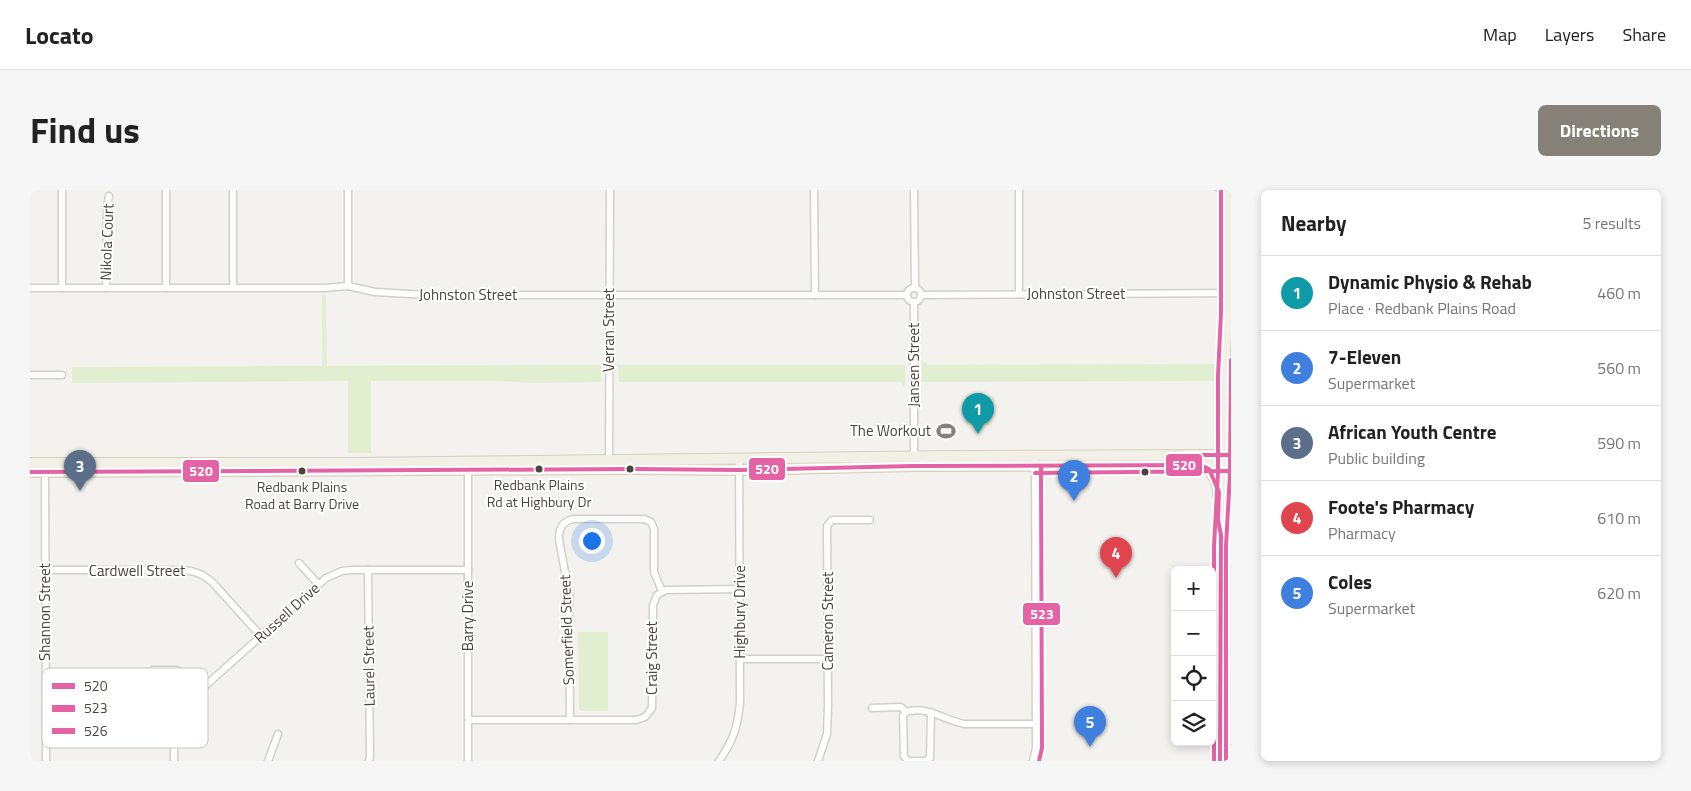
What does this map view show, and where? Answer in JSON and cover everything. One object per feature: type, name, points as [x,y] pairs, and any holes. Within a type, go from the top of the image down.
[{"type":"main road","points":[[1220,761],[1220,602],[1227,460],[1224,376],[1229,293],[1227,190]]},
{"type":"main road","points":[[1035,461],[1086,455],[1227,460]]},
{"type":"main road","points":[[1086,455],[1092,460],[1123,460],[1130,466]]},
{"type":"main road","points":[[30,462],[45,467],[468,471],[739,459],[878,457],[882,461],[1035,461],[1130,466],[1200,465],[1227,460]]},
{"type":"main road","points":[[30,472],[45,467],[361,463],[609,465],[739,470],[914,461]]},
{"type":"main road","points":[[1200,465],[1208,469],[1215,481],[1218,492],[1218,520],[1222,535]]},
{"type":"main road","points":[[1231,572],[1231,739]]},
{"type":"street","points":[[62,190],[62,288]]},
{"type":"street","points":[[166,190],[166,288]]},
{"type":"street","points":[[233,190],[233,287]]},
{"type":"street","points":[[348,190],[348,286]]},
{"type":"street","name":"Verran Street","points":[[609,465],[610,190]]},
{"type":"street","points":[[814,190],[814,295]]},
{"type":"street","points":[[914,190],[915,288]]},
{"type":"street","points":[[1019,190],[1019,294]]},
{"type":"street","name":"Nikola Court","points":[[106,288],[107,207],[109,196]]},
{"type":"street","name":"Johnston Street","points":[[30,288],[324,288],[348,286],[375,292],[407,295],[907,295]]},
{"type":"street","points":[[915,288],[920,290],[922,295],[920,300],[914,303],[909,300],[907,295],[909,290],[915,288]]},
{"type":"street","name":"Johnston Street","points":[[922,295],[1229,293]]},
{"type":"street","name":"Jansen Street","points":[[914,303],[914,461]]},
{"type":"street","points":[[30,375],[62,376]]},
{"type":"street","name":"Highbury Drive","points":[[719,761],[736,732],[740,702],[739,459]]},
{"type":"street","points":[[1034,761],[1036,752],[1035,461]]},
{"type":"street","name":"Shannon Street","points":[[45,467],[46,668]]},
{"type":"street","name":"Barry Drive","points":[[468,471],[468,761]]},
{"type":"street","name":"Somerfield Street","points":[[570,720],[569,594],[559,539],[559,531],[562,525],[573,519],[644,519],[651,522],[654,529],[654,572],[662,591]]},
{"type":"street","name":"Cameron Street","points":[[818,761],[827,734],[827,526],[832,520],[870,520]]},
{"type":"street","points":[[299,563],[318,584]]},
{"type":"street","name":"Cardwell Street","points":[[45,570],[182,570],[196,572],[213,583],[261,636]]},
{"type":"street","name":"Russell Drive","points":[[208,682],[318,584],[332,574],[342,571],[368,570],[468,570]]},
{"type":"street","name":"Laurel Street","points":[[368,570],[369,761]]},
{"type":"street","points":[[662,591],[740,590]]},
{"type":"street","name":"Craig Street","points":[[469,720],[636,720],[645,717],[652,708],[653,605],[657,595],[662,591]]},
{"type":"street","points":[[740,659],[828,659]]},
{"type":"street","points":[[872,708],[901,708],[906,712],[922,710],[965,724],[1036,724]]},
{"type":"street","points":[[906,712],[903,716],[904,756],[908,760],[925,761],[930,758],[931,712]]},
{"type":"street","points":[[268,761],[278,734]]},
{"type":"street","name":"Shannon Street","points":[[46,748],[46,761]]},
{"type":"street","name":"Russell Drive","points":[[174,748],[174,761]]},
{"type":"green space","points":[[322,295],[326,295],[327,366],[601,365],[601,382],[371,381],[371,453],[348,453],[348,381],[72,383],[72,367],[322,366]]},
{"type":"green space","points":[[922,360],[927,365],[1217,364],[1216,381],[922,382]]},
{"type":"green space","points":[[618,365],[905,365],[905,387],[900,382],[619,382]]},
{"type":"green space","points":[[966,395],[994,396],[994,410],[990,410],[990,425],[966,424]]},
{"type":"green space","points":[[578,632],[608,632],[608,711],[582,711],[579,709]]},
{"type":"waterway","points":[[1215,190],[1221,192]]},
{"type":"transit line","name":"526","points":[[1214,761],[1214,546],[1218,473],[1221,190]]},
{"type":"transit line","name":"523","points":[[1226,761],[1226,546],[1230,473],[1231,360]]},
{"type":"transit line","name":"520","points":[[1186,455],[1231,455]]},
{"type":"transit line","name":"520","points":[[30,472],[739,470],[913,466],[1200,465],[1209,469],[1219,492],[1218,520],[1221,535],[1220,761]]},
{"type":"transit line","name":"523","points":[[1039,761],[1042,748],[1041,467]]},
{"type":"transit line","name":"523","points":[[1035,473],[1231,471]]},
{"type":"place","name":"The Workout","points":[[946,431]]},
{"type":"place","name":"Dynamic Physio & Rehab","points":[[978,434]]},
{"type":"place","name":"Redbank Plains Rd at Highbury Dr","points":[[539,469]]},
{"type":"place","name":"Redbank Plains Road at Barry Drive","points":[[302,471]]},
{"type":"place","name":"African Youth Centre","points":[[80,491]]},
{"type":"place","name":"7-Eleven","points":[[1074,501]]},
{"type":"place","name":"Foote's Pharmacy","points":[[1116,578]]},
{"type":"place","name":"Coles","points":[[1090,747]]}]
